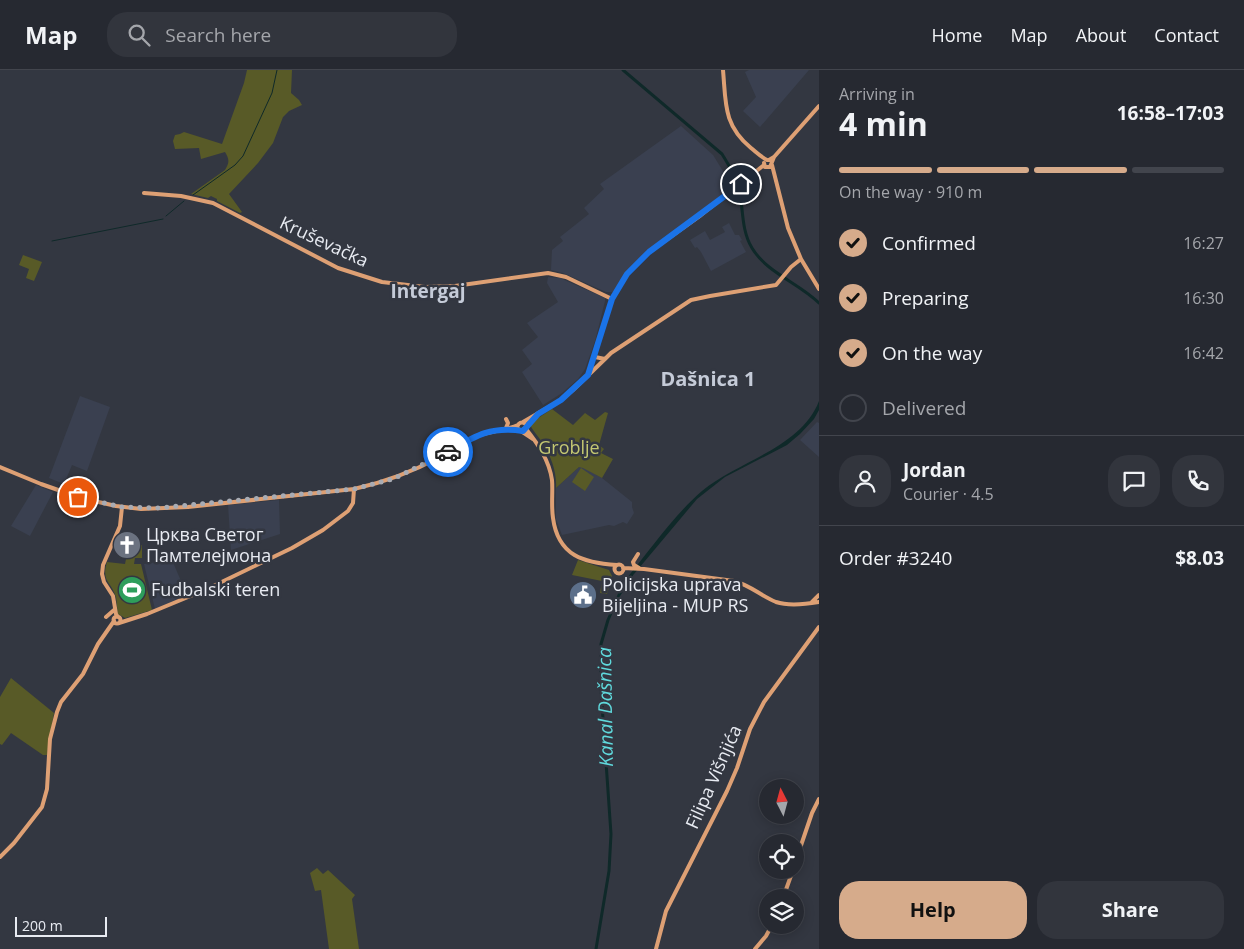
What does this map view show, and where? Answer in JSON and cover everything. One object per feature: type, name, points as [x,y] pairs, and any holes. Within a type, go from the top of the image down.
[{"type":"main road","points":[[724,70],[731,126],[740,138],[768,164],[788,228],[801,258],[819,289]]},
{"type":"main road","points":[[588,375],[612,299],[627,274],[649,252],[768,164],[819,106]]},
{"type":"main road","name":"Kruševačka","points":[[144,193],[182,196],[213,203],[338,268],[382,282],[418,287],[454,286],[548,273],[564,277],[612,299]]},
{"type":"main road","points":[[0,467],[40,484],[78,497],[122,507],[149,509],[176,508],[354,489],[393,479],[475,437],[518,425],[538,414],[561,400],[611,353],[691,300],[776,285],[801,258]]},
{"type":"main road","points":[[595,357],[605,359]]},
{"type":"main road","points":[[520,431],[526,428],[538,414]]},
{"type":"main road","points":[[506,419],[508,423],[506,428]]},
{"type":"main road","points":[[523,422],[544,455],[550,470],[553,520],[559,538],[566,548],[579,558],[589,562],[621,566],[623,570]]},
{"type":"main road","points":[[518,425],[520,431]]},
{"type":"main road","points":[[500,429],[520,431],[535,441]]},
{"type":"main road","points":[[0,857],[14,843],[42,807],[47,789],[50,739],[61,702],[83,674],[98,644],[117,620],[131,620],[205,590],[292,548],[323,530],[348,511],[354,500],[354,489]]},
{"type":"main road","points":[[117,620],[113,596],[104,582],[102,572],[120,526],[122,507]]},
{"type":"main road","points":[[634,567],[633,561],[638,554]]},
{"type":"main road","points":[[602,564],[614,570],[617,574],[634,567],[734,581],[748,586],[777,602],[818,603]]},
{"type":"main road","points":[[614,570],[617,565]]},
{"type":"main road","points":[[809,603],[819,595]]},
{"type":"main road","points":[[106,617],[114,609]]},
{"type":"main road","name":"Filipa Višnjića","points":[[656,949],[666,911],[727,790],[737,768],[750,729],[772,691],[819,627]]},
{"type":"main road","points":[[804,837],[819,799]]},
{"type":"main road","points":[[755,949],[767,934]]},
{"type":"shaded area","points":[[749,70],[809,70],[760,127],[743,111],[756,97],[745,72]]},
{"type":"shaded area","points":[[681,126],[713,155],[731,188],[651,248],[635,263],[613,292],[606,292],[563,273],[551,270],[552,250],[563,241],[560,237],[589,214],[584,208],[604,189],[600,184]]},
{"type":"shaded area","points":[[729,223],[735,235],[739,235],[742,240],[740,241],[746,252],[711,271],[701,252],[697,247],[695,248],[690,240],[705,231],[710,240],[725,232],[722,227]]},
{"type":"shaded area","points":[[548,277],[560,278],[605,298],[605,301],[595,341],[585,369],[578,379],[562,393],[543,405],[522,372],[532,364],[522,350],[538,337],[527,323],[558,302],[547,283]]},
{"type":"shaded area","points":[[80,396],[110,407],[87,471],[72,465],[64,484],[49,478]]},
{"type":"shaded area","points":[[819,401],[819,410],[814,419],[800,434],[787,445],[725,477],[697,499],[629,580],[627,578],[692,500],[717,480],[784,442],[798,431],[810,417]]},
{"type":"shaded area","points":[[817,422],[819,423],[819,457],[800,440]]},
{"type":"shaded area","points":[[579,467],[583,467],[602,478],[632,502],[634,513],[627,524],[623,522],[614,526],[609,525],[562,535],[556,519],[556,488]]},
{"type":"shaded area","points":[[36,485],[53,492],[30,536],[11,526]]},
{"type":"shaded area","points":[[279,500],[280,534],[231,550],[228,505]]},
{"type":"shaded area","points":[[172,560],[187,595],[155,609],[144,564]]},
{"type":"green space","points":[[247,70],[292,70],[291,93],[302,105],[289,111],[283,117],[273,143],[258,163],[229,194],[242,212],[240,213],[211,196],[208,198],[191,194],[225,170],[228,161],[225,152],[201,159],[199,148],[175,149],[173,141],[175,135],[184,132],[222,144]]},
{"type":"green space","points":[[23,255],[42,262],[34,281],[26,278],[29,269],[19,265]]},
{"type":"green space","name":"Groblje","points":[[552,409],[573,425],[585,413],[595,420],[605,412],[608,413],[599,445],[604,449],[601,453],[613,459],[602,478],[579,467],[556,488],[556,476],[551,458],[530,425]]},
{"type":"green space","points":[[581,468],[594,477],[585,491],[572,482]]},
{"type":"green space","name":"Fudbalski teren","points":[[135,545],[142,545],[142,558],[135,558],[134,564],[141,564],[152,610],[125,618],[118,614],[116,597],[107,581],[105,569],[107,562],[125,564],[126,559],[119,557],[120,549],[135,552]]},
{"type":"green space","points":[[578,560],[609,570],[612,576],[607,594],[600,593],[602,581],[572,575]]},
{"type":"green space","points":[[11,678],[54,713],[47,755],[43,755],[11,733],[2,745],[0,744],[0,697]]},
{"type":"green space","points":[[317,868],[323,874],[328,870],[355,895],[352,899],[359,949],[329,949],[321,890],[315,891],[310,873]]},
{"type":"waterway","points":[[193,195],[235,165],[243,156],[272,93],[277,70]]},
{"type":"waterway","name":"Kanal Dašnica","points":[[623,70],[722,154],[738,185],[744,225],[752,248],[766,264],[819,303]]},
{"type":"waterway","points":[[166,216],[184,201]]},
{"type":"waterway","points":[[52,241],[163,219]]},
{"type":"waterway","name":"Kanal Dašnica","points":[[596,949],[609,871],[611,834],[601,690],[601,644],[608,620],[619,595],[631,576]]},
{"type":"way so far","points":[[78,497],[122,507],[158,508],[188,507],[354,489],[393,479],[415,470],[448,452]]},
{"type":"place","name":"Црква Светог Памтелејмона","points":[[127,545]]},
{"type":"place","name":"Fudbalski teren","points":[[132,590]]},
{"type":"place","name":"Policijska uprava Bijeljina - MUP RS","points":[[583,595]]},
{"type":"district","name":"Intergaj","points":[[428,291]]},
{"type":"district","name":"Dašnica 1","points":[[708,379]]},
{"type":"route","points":[[448,452],[490,431],[500,429],[523,431],[538,414],[561,400],[581,383],[588,375],[595,357],[612,299],[627,274],[649,252],[702,215],[741,184]]}]
